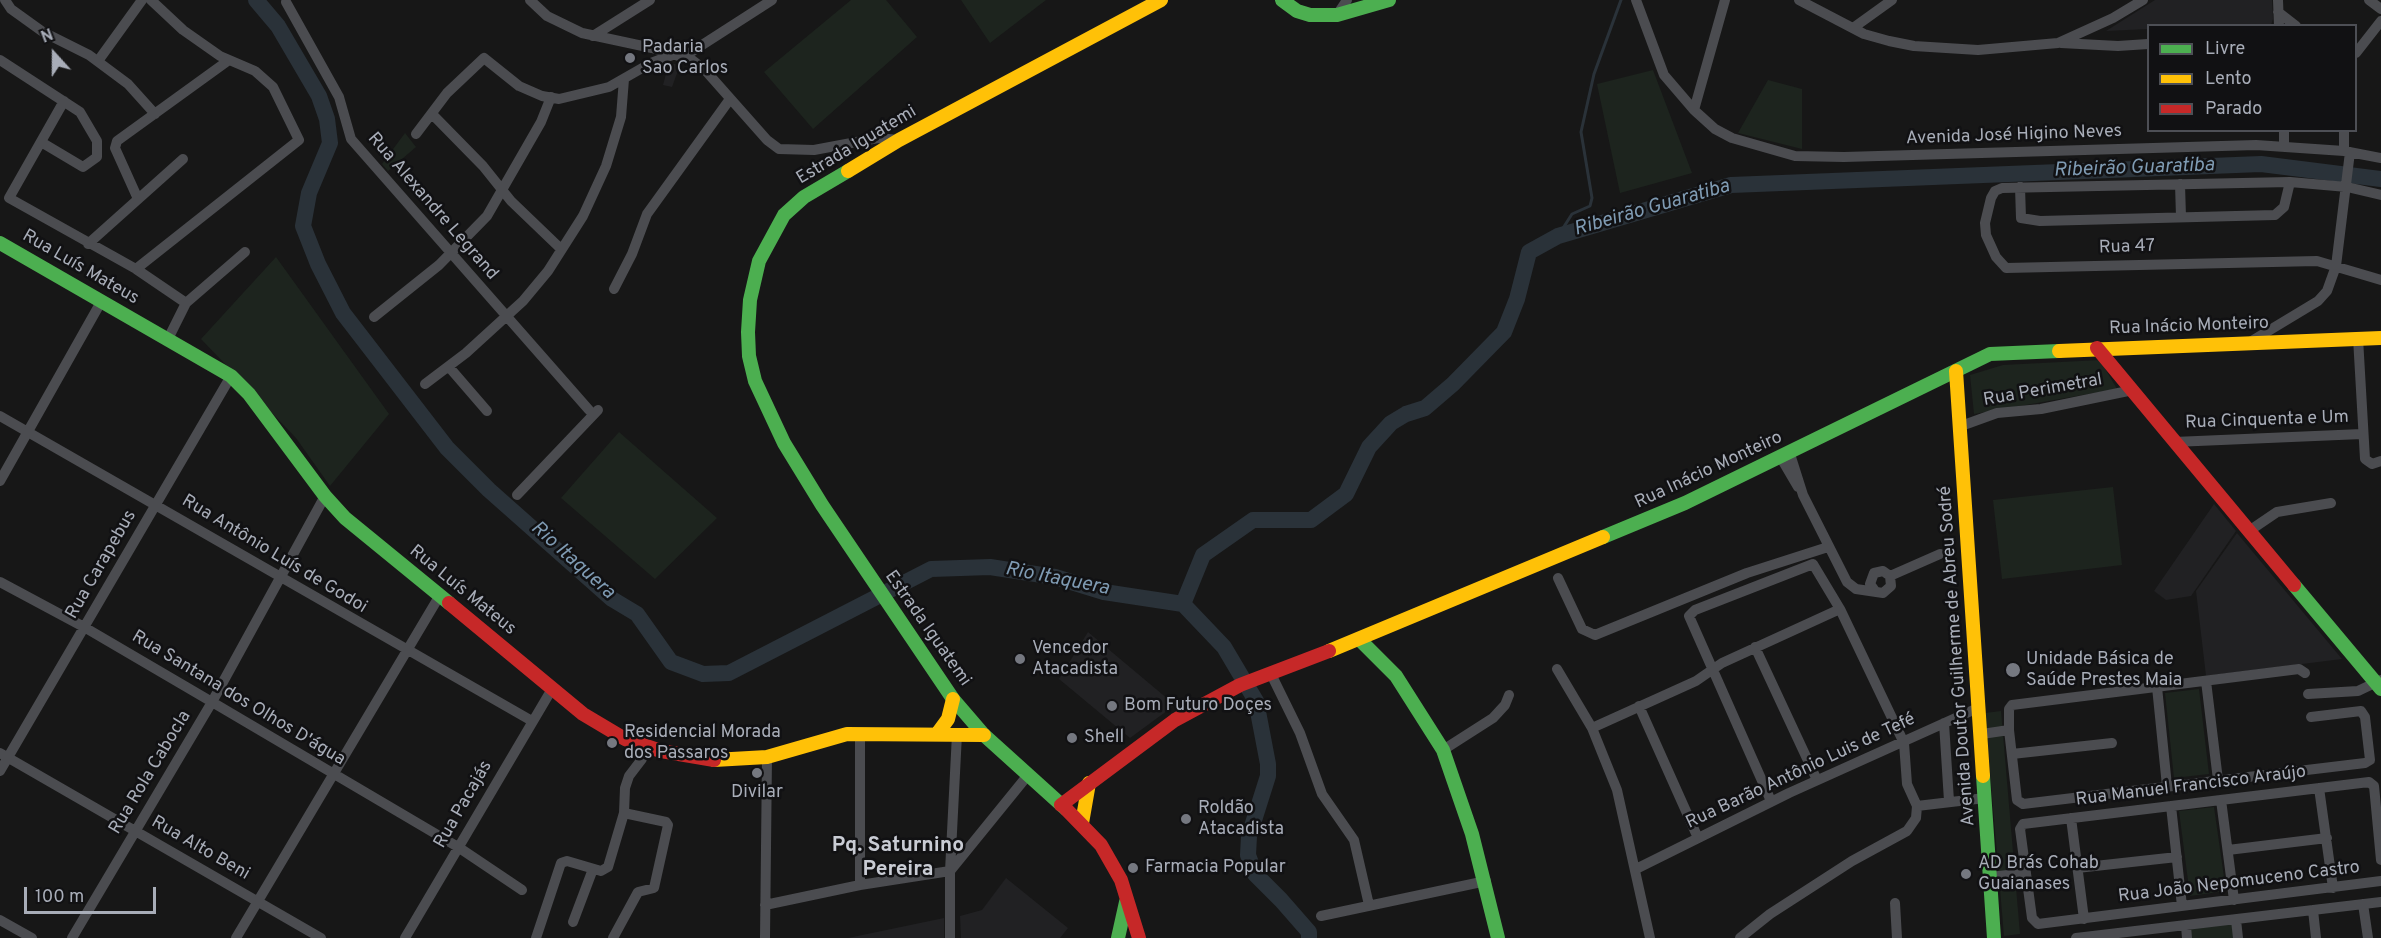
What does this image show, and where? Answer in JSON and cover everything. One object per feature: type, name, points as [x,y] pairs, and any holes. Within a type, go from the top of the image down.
[{"type":"street","points":[[5,0],[11,9],[43,32],[98,61],[128,84],[155,114]]},
{"type":"street","points":[[98,61],[142,0]]},
{"type":"street","points":[[136,269],[299,140],[273,87],[255,71],[229,60],[183,30],[151,0]]},
{"type":"street","points":[[532,0],[562,25],[593,36],[680,55],[705,70],[767,140],[785,151],[814,150],[878,138],[899,140]]},
{"type":"street","points":[[593,36],[650,0]]},
{"type":"street","points":[[416,134],[447,93],[484,58],[519,86],[560,99],[585,94],[624,79],[651,63],[680,55],[772,0]]},
{"type":"street","name":"Estrada Iguatemi","points":[[1137,934],[1121,880],[1111,858],[1082,823],[984,735],[953,699],[822,505],[766,407],[754,381],[749,356],[748,332],[750,300],[759,261],[784,215],[804,197],[899,140],[1161,0]]},
{"type":"street","points":[[1282,0],[1297,11],[1310,15],[1337,15],[1389,0]]},
{"type":"street","points":[[1337,15],[1347,0]]},
{"type":"street","name":"Avenida José Higino Neves","points":[[1636,0],[1664,75],[1694,110],[1715,129],[1732,138],[1795,156],[2284,146],[2381,158]]},
{"type":"street","points":[[1694,110],[1725,0]]},
{"type":"street","points":[[1799,0],[1812,4],[1853,28],[1889,41],[1914,46],[1978,50],[2058,43],[2118,46],[2147,44]]},
{"type":"street","points":[[1853,28],[1892,0]]},
{"type":"street","points":[[2058,43],[2113,18],[2143,0]]},
{"type":"street","points":[[2278,0],[2278,24]]},
{"type":"street","points":[[2369,0],[2381,9]]},
{"type":"street","name":"Rua Alexandre Legrand","points":[[286,2],[339,97],[351,139],[505,317],[594,410],[517,495]]},
{"type":"street","points":[[2278,12],[2293,24]]},
{"type":"street","points":[[2357,51],[2381,21]]},
{"type":"street","points":[[0,60],[80,112],[97,141],[97,157],[83,167],[42,142]]},
{"type":"street","points":[[138,199],[115,148],[117,141],[229,60]]},
{"type":"street","points":[[425,384],[449,367],[533,291],[561,249],[582,216],[606,166],[621,117],[624,79]]},
{"type":"street","points":[[374,317],[450,254],[487,216],[541,122],[551,97]]},
{"type":"street","points":[[614,289],[632,254],[647,214],[730,99]]},
{"type":"street","points":[[64,101],[9,198],[136,269],[186,303]]},
{"type":"street","points":[[432,114],[483,166],[502,191],[561,249]]},
{"type":"street","points":[[2284,132],[2284,146]]},
{"type":"street","points":[[2247,344],[2318,301],[2328,291],[2336,266],[2347,183],[2348,154],[2344,132]]},
{"type":"street","points":[[88,244],[183,159]]},
{"type":"street","points":[[2290,182],[2284,207],[2275,215],[2025,220],[2020,216],[2020,187],[2290,182],[2347,183],[2381,195]]},
{"type":"street","points":[[2180,184],[2181,217]]},
{"type":"street","name":"Rua 47","points":[[2020,187],[2002,188],[1995,191],[1988,209],[1985,229],[1996,257],[2006,268],[2292,261],[2317,261],[2336,266]]},
{"type":"street","name":"Rua Luís Mateus","points":[[0,243],[231,376],[249,394],[325,496],[373,542],[552,689],[596,722],[642,745],[712,761],[767,757],[841,735],[984,735]]},
{"type":"street","points":[[168,339],[186,303],[245,252]]},
{"type":"street","points":[[2336,266],[2381,280]]},
{"type":"street","points":[[0,482],[26,431],[101,302]]},
{"type":"street","name":"Rua Inácio Monteiro","points":[[1061,805],[1175,720],[1240,685],[1359,639],[1685,503],[1996,353],[2381,338]]},
{"type":"street","points":[[2358,339],[2365,459],[2372,464],[2381,461]]},
{"type":"street","points":[[2097,348],[2379,684],[2358,691],[2308,694]]},
{"type":"street","points":[[449,367],[487,411]]},
{"type":"street","name":"Avenida Doutor Guilherme de Abreu Sodré","points":[[1956,371],[1994,938]]},
{"type":"street","name":"Rua Carapebus","points":[[0,771],[4,756],[84,627],[231,376]]},
{"type":"street","name":"Rua Perimetral","points":[[1961,426],[1997,412],[2041,409],[2133,390]]},
{"type":"street","name":"Rua Antônio Luís de Godoi","points":[[0,416],[156,504],[406,651],[532,721]]},
{"type":"street","name":"Rua Cinquenta e Um","points":[[2174,442],[2362,434]]},
{"type":"street","points":[[1785,456],[1828,547],[1850,586],[1862,591],[1883,593],[1888,591],[1892,584],[1890,576],[1883,571],[1874,573],[1870,584],[1875,591]]},
{"type":"street","name":"Rua Rola Cabocla","points":[[72,938],[212,702],[325,496]]},
{"type":"street","points":[[2249,531],[2277,512],[2331,503]]},
{"type":"street","points":[[1558,578],[1581,629],[1596,635],[1747,573],[1828,547]]},
{"type":"street","points":[[1890,576],[1940,554]]},
{"type":"street","points":[[1740,938],[1770,914],[1911,828],[1916,818],[1917,806],[1907,784],[1904,743],[1840,609],[1813,564],[1695,610],[1690,618],[1771,801]]},
{"type":"street","name":"Rua Santana dos Olhos D'água","points":[[0,582],[84,627],[458,847],[522,890]]},
{"type":"street","points":[[236,938],[257,900],[335,776],[440,595]]},
{"type":"street","points":[[1592,728],[1696,681],[1755,647],[1840,609]]},
{"type":"street","points":[[1359,639],[1396,676],[1443,750],[1486,880],[1498,938]]},
{"type":"street","points":[[1755,647],[1817,780]]},
{"type":"street","points":[[1557,669],[1592,728],[1622,806],[1650,938]]},
{"type":"street","points":[[2305,673],[2300,669],[2012,705],[2009,709],[2009,730],[2018,800],[2023,804],[2365,763],[2371,757],[2365,717],[2361,711],[2311,717]]},
{"type":"street","points":[[1271,674],[1300,733],[1322,794],[1354,840],[1368,905]]},
{"type":"street","points":[[2206,681],[2217,780]]},
{"type":"street","points":[[2157,687],[2168,786]]},
{"type":"street","name":"Rua Pacajás","points":[[405,938],[552,689]]},
{"type":"street","points":[[1443,750],[1493,718],[1505,705],[1509,695]]},
{"type":"street","points":[[937,734],[948,719],[953,699]]},
{"type":"street","points":[[1640,706],[1698,838]]},
{"type":"street","name":"Rua Barão Antônio Luis de Tefé","points":[[1636,869],[1771,801],[1980,707]]},
{"type":"street","points":[[1944,723],[1949,801]]},
{"type":"street","points":[[1982,734],[2009,730]]},
{"type":"street","points":[[860,734],[860,885]]},
{"type":"street","points":[[950,938],[950,871],[957,734]]},
{"type":"street","points":[[2012,754],[2112,743]]},
{"type":"street","name":"Rua Alto Beni","points":[[4,756],[321,938]]},
{"type":"street","points":[[765,938],[767,757]]},
{"type":"street","points":[[536,938],[561,863],[567,861],[601,871],[608,867],[624,813],[628,776],[642,759]]},
{"type":"street","points":[[765,905],[860,885],[950,871],[1028,775]]},
{"type":"street","name":"Rua Manuel Francisco Araújo","points":[[2026,873],[2020,829],[2023,824],[2369,782],[2374,786],[2380,833]]},
{"type":"street","points":[[1082,823],[1089,783]]},
{"type":"street","points":[[2319,788],[2333,888]]},
{"type":"street","points":[[1917,806],[1985,798]]},
{"type":"street","points":[[2221,800],[2234,900]]},
{"type":"street","points":[[2170,806],[2182,906]]},
{"type":"street","points":[[613,938],[638,892],[654,888],[668,825],[666,822],[624,813]]},
{"type":"street","points":[[2071,818],[2084,919]]},
{"type":"street","points":[[2380,833],[2381,860]]},
{"type":"street","points":[[2228,850],[2327,838]]},
{"type":"street","points":[[2077,868],[2177,857]]},
{"type":"street","points":[[573,922],[592,869]]},
{"type":"street","points":[[1990,877],[2026,873]]},
{"type":"street","name":"Rua João Nepomuceno Castro","points":[[2026,873],[2032,918],[2038,924],[2381,881]]},
{"type":"street","points":[[1321,916],[1486,880]]},
{"type":"street","points":[[1118,934],[1126,902]]},
{"type":"street","points":[[2076,938],[2381,902]]},
{"type":"street","points":[[1895,903],[1897,938]]},
{"type":"street","points":[[2363,904],[2368,938]]},
{"type":"street","points":[[2313,910],[2316,938]]},
{"type":"street","points":[[0,920],[32,938]]},
{"type":"street","points":[[2236,920],[2238,938]]},
{"type":"street","points":[[1118,934],[1126,926],[1137,934]]},
{"type":"street","points":[[2186,926],[2187,938]]},
{"type":"shaded area","points":[[851,0],[886,0],[917,37],[813,129],[764,72]]},
{"type":"shaded area","points":[[961,0],[1046,0],[990,43]]},
{"type":"shaded area","points":[[2155,0],[2272,0],[2271,24],[2147,24],[2147,29],[2106,31]]},
{"type":"shaded area","points":[[669,63],[680,65],[672,87],[663,85]]},
{"type":"shaded area","points":[[1653,70],[1692,173],[1620,193],[1597,84]]},
{"type":"shaded area","points":[[1768,80],[1802,89],[1802,149],[1738,133]]},
{"type":"shaded area","points":[[405,133],[416,147],[388,171],[382,164]]},
{"type":"shaded area","points":[[276,257],[389,414],[330,486],[296,438],[201,339]]},
{"type":"shaded area","points":[[2100,360],[2117,389],[1974,414],[1970,375],[2003,365]]},
{"type":"shaded area","points":[[619,432],[717,518],[655,579],[561,498]]},
{"type":"shaded area","points":[[2113,487],[2122,565],[2002,579],[1993,500]]},
{"type":"shaded area","points":[[2214,504],[2236,531],[2191,596],[2166,600],[2154,591]]},
{"type":"shaded area","points":[[2237,533],[2342,659],[2206,676],[2196,591]]},
{"type":"shaded area","points":[[1088,632],[1175,705],[1130,738],[1059,679]]},
{"type":"shaded area","points":[[2199,689],[2209,774],[2174,778],[2165,693]]},
{"type":"shaded area","points":[[2001,711],[2020,934],[2004,936],[1985,713]]},
{"type":"shaded area","points":[[2214,807],[2226,891],[2190,896],[2179,811]]},
{"type":"shaded area","points":[[1006,878],[1068,928],[1060,938],[961,938],[960,916],[982,910]]},
{"type":"shaded area","points":[[944,918],[944,938],[848,938]]},
{"type":"shaded area","points":[[2233,923],[2234,938],[2191,938],[2190,929]]},
{"type":"waterway","name":"Rio Itaquera","points":[[256,0],[278,26],[319,96],[327,119],[330,143],[309,193],[303,226],[318,264],[343,313],[447,448],[489,490],[612,599],[637,614],[671,662],[703,674],[729,673],[931,569],[990,567],[1055,577],[1104,592],[1183,604]]},
{"type":"waterway","points":[[1558,236],[1572,214],[1590,206],[1592,198],[1581,132],[1594,74],[1621,0]]},
{"type":"waterway","name":"Ribeirão Guaratiba","points":[[1183,604],[1203,555],[1253,520],[1311,520],[1346,494],[1369,447],[1391,423],[1406,414],[1425,408],[1453,384],[1504,332],[1517,299],[1529,252],[1558,236],[1731,185],[2261,164],[2381,179]]},
{"type":"waterway","points":[[1183,604],[1224,647],[1256,701],[1268,764],[1268,776],[1249,836],[1248,855],[1255,874],[1309,932],[1309,938]]},
{"type":"traffic: fast","points":[[1282,0],[1297,11],[1310,15],[1337,15],[1389,0]]},
{"type":"traffic: fast","points":[[848,171],[804,197],[784,215],[759,261],[750,300],[748,332],[749,356],[755,381],[784,443],[822,505],[953,699],[984,735],[1066,809]]},
{"type":"traffic: fast","points":[[0,243],[231,376],[249,394],[325,496],[345,518],[449,603]]},
{"type":"traffic: fast","points":[[1603,537],[1685,503],[1990,354],[2059,351]]},
{"type":"traffic: fast","points":[[2294,585],[2381,689]]},
{"type":"traffic: fast","points":[[1359,639],[1396,676],[1443,750],[1472,834],[1498,938]]},
{"type":"traffic: fast","points":[[1983,776],[1994,938]]},
{"type":"traffic: fast","points":[[1118,938],[1126,902]]},
{"type":"traffic: slow","points":[[848,171],[899,140],[1161,0]]},
{"type":"traffic: slow","points":[[2059,351],[2381,338]]},
{"type":"traffic: slow","points":[[1956,371],[1983,776]]},
{"type":"traffic: slow","points":[[1329,651],[1603,537]]},
{"type":"traffic: slow","points":[[937,734],[948,719],[953,699]]},
{"type":"traffic: slow","points":[[714,760],[767,757],[847,734],[984,735]]},
{"type":"traffic: slow","points":[[1082,823],[1089,783]]},
{"type":"traffic: jam","points":[[2097,348],[2294,585]]},
{"type":"traffic: jam","points":[[449,603],[583,714],[625,739],[661,751],[714,760]]},
{"type":"traffic: jam","points":[[1061,805],[1175,720],[1240,685],[1329,651]]},
{"type":"traffic: jam","points":[[1066,809],[1101,845],[1121,880],[1139,938]]},
{"type":"place","name":"Padaria Sao Carlos","points":[[630,58]]},
{"type":"place","name":"Vencedor Atacadista","points":[[1020,659]]},
{"type":"place","name":"Unidade Básica de Saúde Prestes Maia","points":[[2013,670]]},
{"type":"place","name":"Bom Futuro Doçes","points":[[1112,706]]},
{"type":"place","name":"Shell","points":[[1072,738]]},
{"type":"place","name":"Residencial Morada dos Passaros","points":[[612,743]]},
{"type":"place","name":"Divilar","points":[[757,773]]},
{"type":"place","name":"Roldão Atacadista","points":[[1186,819]]},
{"type":"place","name":"Farmacia Popular","points":[[1133,868]]},
{"type":"place","name":"AD Brás Cohab Guaianases","points":[[1966,874]]},
{"type":"district","name":"Pq. Saturnino Pereira","points":[[898,859]]}]
